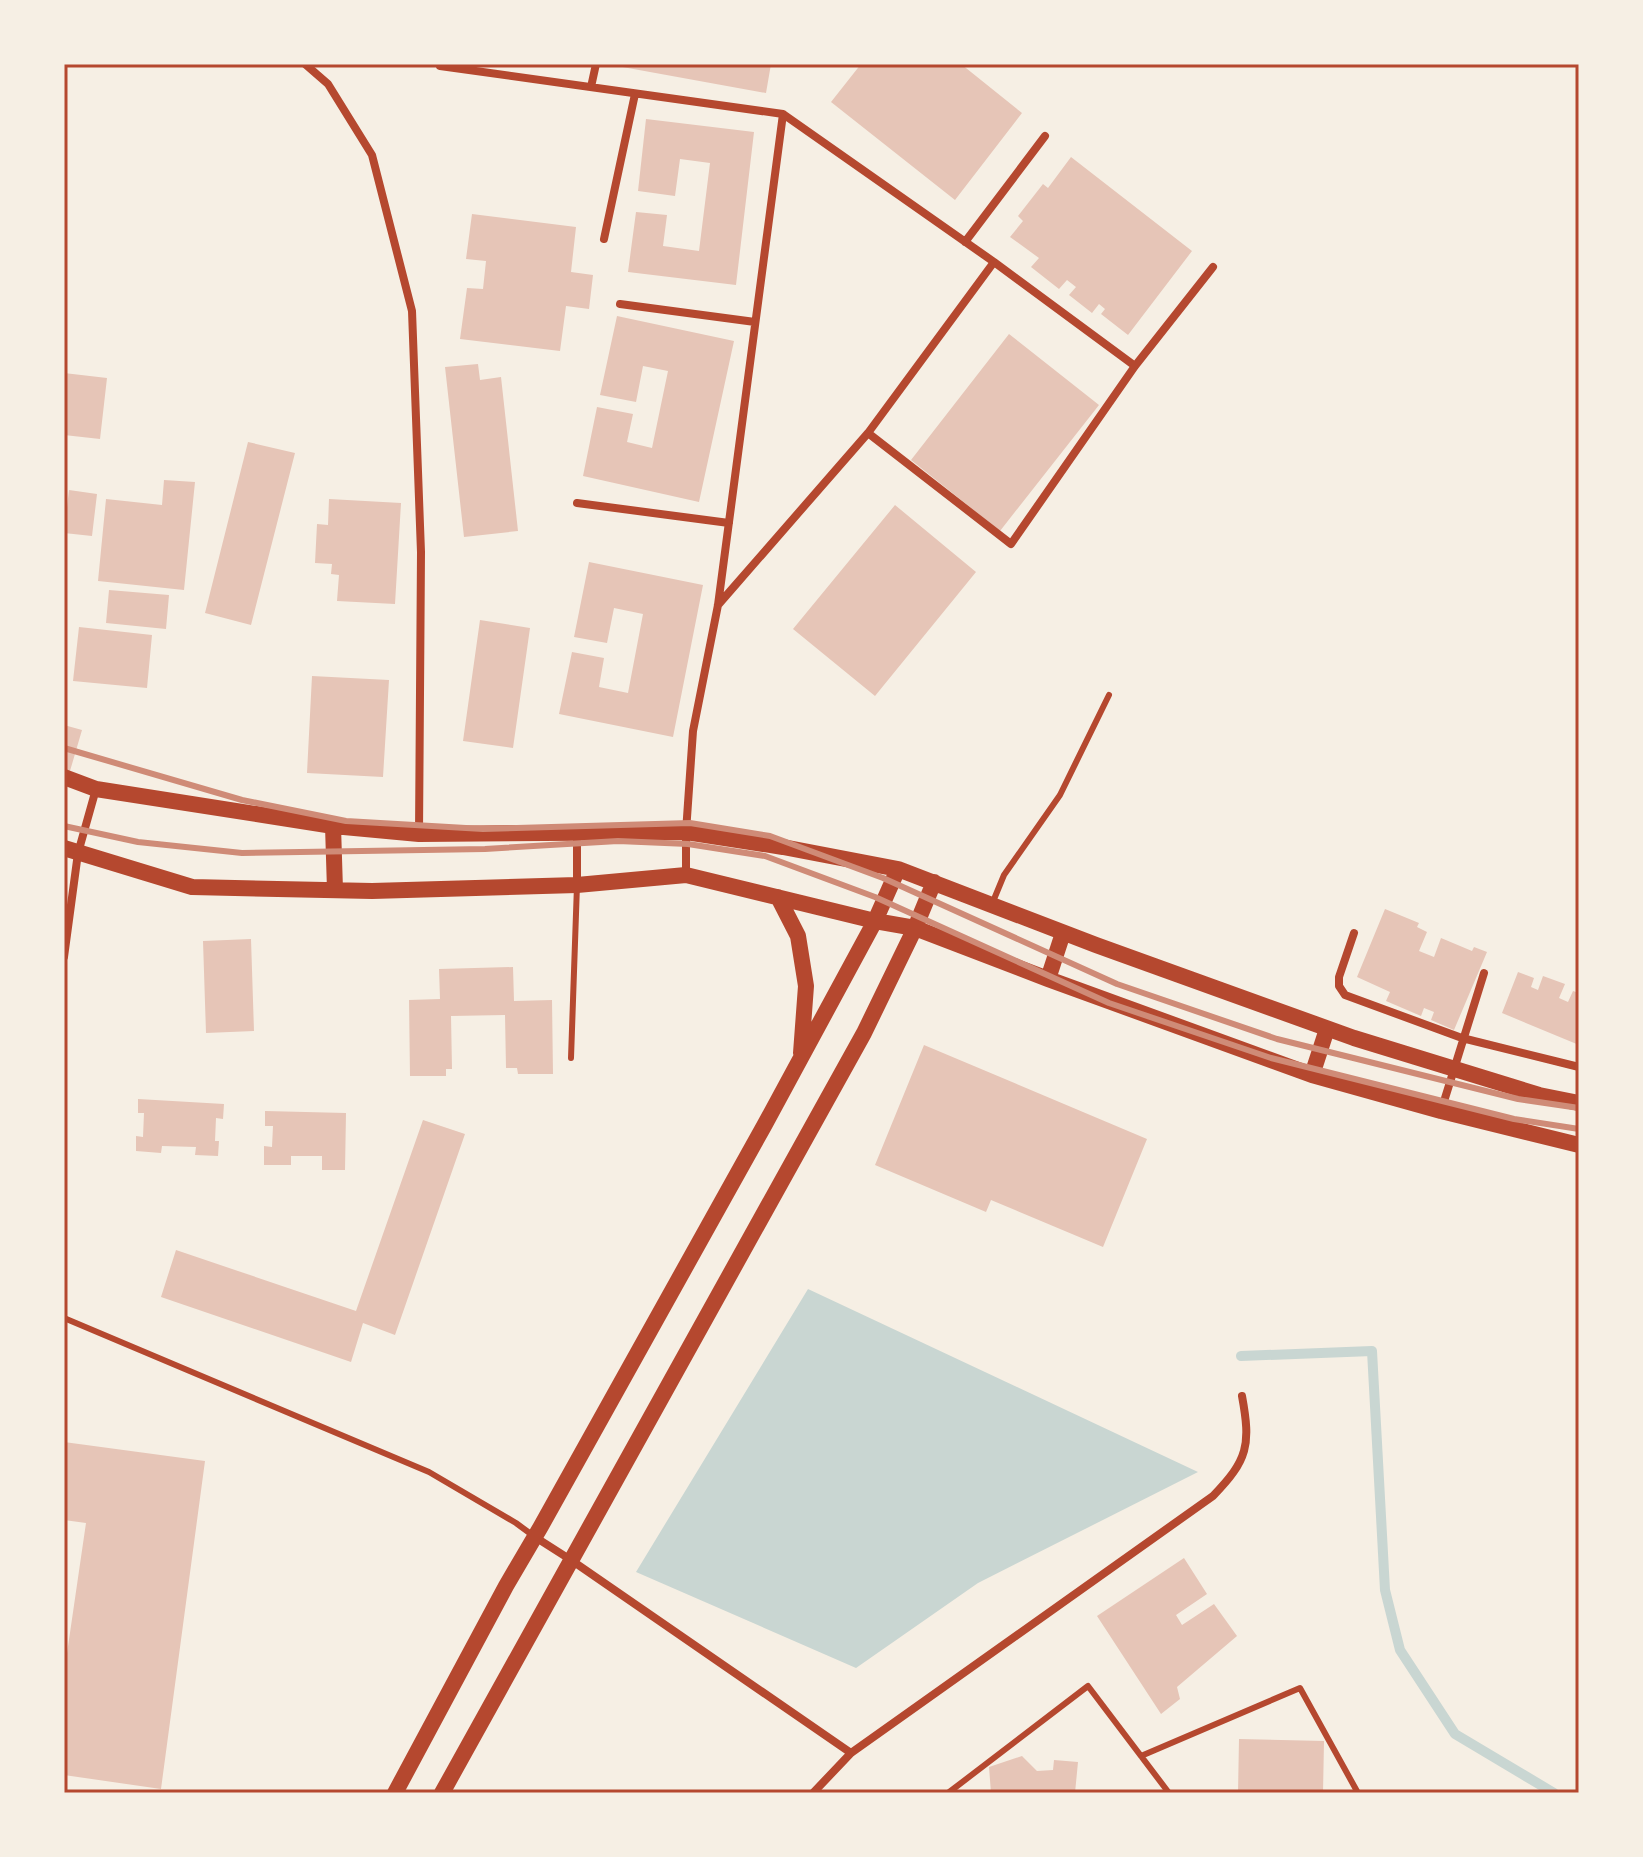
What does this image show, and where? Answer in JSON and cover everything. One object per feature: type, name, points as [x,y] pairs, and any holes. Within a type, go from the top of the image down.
[{"type":"main road","points":[[64,777],[96,789],[333,826],[419,834],[686,832],[898,869],[1327,1029],[1539,1095],[1579,1103]]},
{"type":"main road","points":[[333,826],[335,890]]},
{"type":"main road","points":[[71,851],[192,887],[372,891],[577,885],[686,875],[915,928],[1312,1075],[1579,1145]]},
{"type":"main road","points":[[395,1793],[506,1586],[801,1059],[875,921],[898,869]]},
{"type":"main road","points":[[442,1793],[857,1047],[934,882]]},
{"type":"main road","points":[[778,897],[798,936],[806,986],[801,1059]]},
{"type":"main road","points":[[1048,979],[1063,933]]},
{"type":"main road","points":[[1312,1075],[1327,1029]]},
{"type":"street","points":[[305,64],[328,84],[372,155],[412,311],[421,552],[419,834]]},
{"type":"street","points":[[591,87],[596,64]]},
{"type":"street","points":[[440,66],[783,114],[994,262],[1135,366]]},
{"type":"street","points":[[604,239],[635,94]]},
{"type":"street","points":[[686,875],[693,731],[718,605],[783,114]]},
{"type":"street","points":[[965,242],[1045,136]]},
{"type":"street","points":[[718,605],[868,433],[994,262]]},
{"type":"street","points":[[868,433],[1011,544],[1135,366],[1213,267]]},
{"type":"street","points":[[620,304],[755,322]]},
{"type":"street","points":[[577,503],[729,523]]},
{"type":"street","points":[[64,957],[71,851],[96,789]]},
{"type":"street","points":[[577,834],[577,885]]},
{"type":"street","points":[[1354,933],[1339,977],[1339,986],[1345,995],[1462,1038],[1579,1067]]},
{"type":"street","points":[[1441,1111],[1484,973]]},
{"type":"street","points":[[813,1793],[851,1753],[1213,1496],[1232,1477],[1246,1452],[1247,1424],[1242,1396]]},
{"type":"street","points":[[535,1537],[851,1753]]},
{"type":"lane","points":[[992,904],[1004,875],[1060,795],[1109,695]]},
{"type":"lane","points":[[571,1058],[577,885]]},
{"type":"lane","points":[[64,1318],[429,1472],[535,1537]]},
{"type":"lane","points":[[948,1793],[1088,1686],[1169,1793]]},
{"type":"lane","points":[[1141,1756],[1300,1688],[1358,1793]]},
{"type":"shaded area","points":[[808,1289],[1198,1472],[978,1583],[856,1668],[636,1572]]},
{"type":"building","points":[[617,64],[771,64],[766,93]]},
{"type":"building","points":[[861,64],[961,64],[1022,113],[955,200],[831,102]]},
{"type":"building","points":[[646,119],[754,132],[736,285],[628,272],[636,212],[667,215],[663,246],[699,251],[710,163],[680,159],[675,196],[638,191]]},
{"type":"building","points":[[1071,157],[1192,251],[1128,335],[1101,314],[1105,309],[1099,304],[1092,313],[1069,295],[1076,287],[1067,280],[1059,289],[1031,267],[1039,258],[1010,237],[1023,221],[1018,216],[1043,184],[1048,188]]},
{"type":"building","points":[[472,214],[576,227],[571,272],[593,275],[589,309],[566,306],[560,351],[460,339],[467,288],[483,289],[486,261],[466,259]]},
{"type":"building","points":[[617,316],[734,341],[699,502],[583,476],[597,407],[633,414],[627,442],[652,448],[668,371],[643,366],[636,402],[600,395]]},
{"type":"building","points":[[1009,334],[1099,405],[1000,531],[911,460]]},
{"type":"building","points":[[478,364],[480,380],[501,377],[518,531],[464,537],[445,367]]},
{"type":"building","points":[[64,373],[107,378],[100,439],[64,435]]},
{"type":"building","points":[[248,442],[295,453],[251,625],[205,613]]},
{"type":"building","points":[[164,480],[195,482],[184,590],[98,581],[106,499],[162,505]]},
{"type":"building","points":[[69,490],[97,494],[92,536],[64,533]]},
{"type":"building","points":[[329,499],[401,503],[395,604],[337,601],[339,575],[331,574],[332,564],[315,563],[317,524],[328,525]]},
{"type":"building","points":[[895,505],[976,572],[875,696],[793,629]]},
{"type":"building","points":[[589,562],[703,585],[673,737],[559,714],[572,652],[604,658],[599,687],[628,693],[643,614],[614,608],[607,643],[574,637]]},
{"type":"building","points":[[109,590],[169,595],[166,629],[106,623]]},
{"type":"building","points":[[480,620],[530,628],[513,748],[463,741]]},
{"type":"building","points":[[79,627],[152,635],[147,688],[73,681]]},
{"type":"building","points":[[312,676],[389,680],[383,777],[307,773]]},
{"type":"building","points":[[64,725],[82,730],[65,788],[64,788]]},
{"type":"building","points":[[1385,909],[1419,923],[1417,927],[1427,932],[1419,951],[1434,957],[1441,938],[1472,951],[1474,947],[1487,952],[1454,1030],[1431,1020],[1434,1012],[1424,1008],[1421,1016],[1386,1001],[1390,992],[1357,977]]},
{"type":"building","points":[[251,939],[254,1031],[206,1033],[203,941]]},
{"type":"building","points":[[513,967],[514,1001],[552,1000],[553,1074],[518,1074],[517,1068],[506,1068],[505,1015],[451,1016],[452,1069],[446,1069],[446,1076],[410,1076],[409,1000],[440,999],[439,969]]},
{"type":"building","points":[[1518,972],[1534,978],[1531,987],[1538,990],[1543,976],[1565,984],[1559,998],[1568,1002],[1573,991],[1579,993],[1579,1045],[1502,1013]]},
{"type":"building","points":[[924,1045],[1147,1139],[1103,1247],[991,1200],[986,1212],[875,1165]]},
{"type":"building","points":[[138,1099],[224,1104],[223,1119],[216,1118],[218,1156],[195,1155],[196,1147],[162,1146],[161,1153],[136,1151],[136,1136],[143,1137],[144,1113],[138,1113]]},
{"type":"building","points":[[265,1111],[346,1113],[345,1170],[322,1170],[322,1156],[291,1156],[291,1165],[264,1165],[264,1146],[272,1147],[273,1126],[265,1126]]},
{"type":"building","points":[[423,1120],[465,1134],[395,1335],[363,1323],[351,1362],[161,1297],[176,1250],[356,1311]]},
{"type":"building","points":[[64,1442],[205,1461],[161,1789],[64,1775],[64,1667],[86,1523],[64,1520]]},
{"type":"building","points":[[1184,1558],[1207,1594],[1176,1615],[1182,1625],[1214,1604],[1237,1636],[1177,1687],[1180,1699],[1161,1714],[1097,1616]]},
{"type":"building","points":[[1239,1739],[1324,1741],[1323,1793],[1238,1793]]},
{"type":"building","points":[[1022,1756],[1037,1771],[1053,1770],[1054,1760],[1078,1762],[1075,1793],[991,1793],[989,1767]]},
{"type":"waterway","points":[[1241,1356],[1372,1351],[1385,1590],[1400,1650],[1455,1734],[1554,1793]]},
{"type":"railway","points":[[64,748],[242,800],[346,821],[483,829],[690,823],[770,836],[883,878],[1117,984],[1277,1039],[1518,1099],[1579,1108]]},
{"type":"railway","points":[[64,826],[138,842],[242,853],[485,849],[618,841],[688,844],[765,856],[875,897],[1109,1003],[1271,1058],[1514,1119],[1579,1129]]}]
